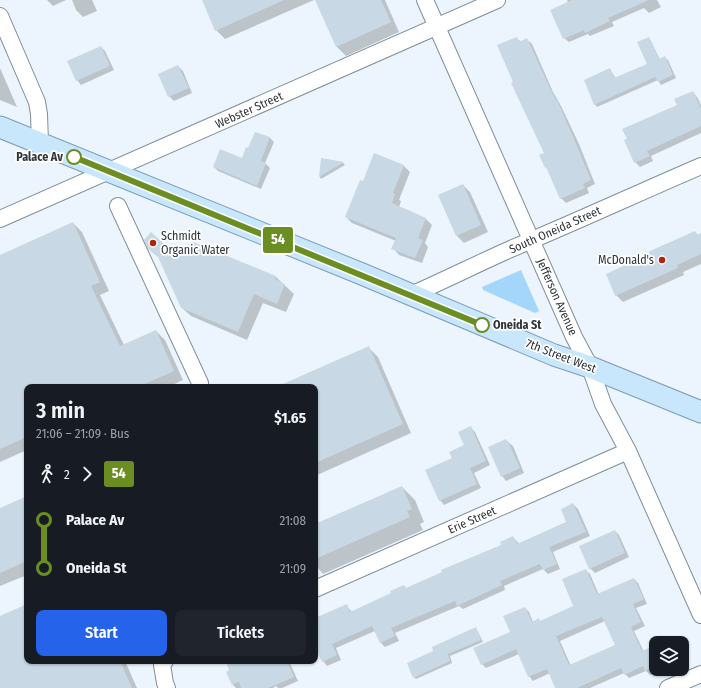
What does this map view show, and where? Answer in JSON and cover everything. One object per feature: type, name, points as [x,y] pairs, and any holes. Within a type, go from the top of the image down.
[{"type":"main road","name":"7th Street West","points":[[0,128],[110,171],[554,355],[590,367],[701,412]]},
{"type":"street","name":"Jefferson Avenue","points":[[425,0],[574,337],[590,367],[603,404],[628,451],[701,615]]},
{"type":"street","name":"Webster Street","points":[[0,219],[497,0]]},
{"type":"street","points":[[0,16],[37,102],[40,144]]},
{"type":"street","name":"South Oneida Street","points":[[410,295],[701,166]]},
{"type":"street","points":[[118,206],[200,383]]},
{"type":"street","name":"Erie Street","points":[[318,589],[628,451]]},
{"type":"street","points":[[164,664],[165,683],[167,688]]},
{"type":"street","points":[[668,688],[701,674]]},
{"type":"shaded area","points":[[521,270],[539,311],[535,313],[483,290],[482,287]]},
{"type":"building","points":[[202,0],[284,0],[215,31]]},
{"type":"building","points":[[315,0],[381,0],[391,22],[336,47]]},
{"type":"building","points":[[572,0],[649,0],[608,18],[610,21],[585,33],[584,30],[563,39],[550,10]]},
{"type":"building","points":[[517,37],[519,42],[527,38],[557,100],[591,180],[583,184],[585,188],[560,199],[539,155],[544,153],[511,83],[513,82],[497,45]]},
{"type":"building","points":[[649,37],[659,59],[665,56],[673,75],[658,82],[655,77],[594,105],[584,80],[610,68],[614,78],[647,64],[637,42]]},
{"type":"building","points":[[101,46],[110,66],[76,81],[67,61]]},
{"type":"building","points":[[178,65],[189,88],[168,97],[158,74]]},
{"type":"building","points":[[693,91],[701,109],[701,126],[647,151],[650,156],[634,163],[624,140],[627,139],[622,129],[677,105],[674,99]]},
{"type":"building","points":[[255,132],[270,137],[261,161],[266,163],[257,186],[213,167],[220,149],[242,158],[246,147],[248,148]]},
{"type":"building","points":[[374,153],[404,165],[393,193],[395,194],[392,203],[426,218],[418,238],[423,240],[415,258],[391,249],[396,238],[345,217],[360,180],[363,181]]},
{"type":"building","points":[[321,158],[344,162],[319,177]]},
{"type":"building","points":[[463,184],[481,225],[456,236],[438,195]]},
{"type":"building","points":[[73,222],[100,282],[91,286],[120,346],[156,330],[174,371],[145,384],[24,384],[24,438],[0,449],[0,255]]},
{"type":"building","name":"McDonald's","points":[[695,231],[697,235],[701,233],[701,254],[677,265],[678,268],[615,296],[606,274],[647,255],[650,251]]},
{"type":"building","points":[[151,232],[173,252],[193,242],[276,276],[275,279],[285,284],[277,304],[254,294],[238,332],[181,308],[158,257],[148,249],[144,240]]},
{"type":"building","points":[[369,346],[403,424],[318,462],[318,384],[283,384]]},
{"type":"building","points":[[471,426],[486,461],[470,468],[477,484],[439,501],[425,470],[452,458],[449,452],[464,445],[458,432]]},
{"type":"building","points":[[506,439],[520,468],[501,477],[488,447]]},
{"type":"building","points":[[402,486],[412,509],[407,511],[410,517],[318,558],[318,523]]},
{"type":"building","points":[[24,497],[24,562],[0,573],[0,508]]},
{"type":"building","points":[[573,503],[586,532],[549,547],[557,564],[543,570],[540,564],[500,581],[502,585],[457,606],[455,601],[391,628],[395,636],[380,643],[372,626],[332,644],[337,655],[322,662],[318,653],[318,617],[347,604],[350,612],[391,593],[390,591],[404,585],[406,588],[442,572],[441,570],[501,545],[500,542],[513,536],[517,544],[566,522],[561,509]]},
{"type":"building","points":[[615,530],[625,553],[589,569],[579,546]]},
{"type":"building","points":[[586,569],[597,594],[634,578],[644,599],[633,604],[641,622],[631,627],[642,651],[649,648],[649,669],[645,671],[643,666],[624,675],[621,668],[577,688],[555,688],[547,669],[528,677],[516,649],[481,665],[473,648],[510,632],[503,616],[525,607],[532,622],[539,618],[540,621],[573,606],[562,579]],"holes":[[[602,617],[615,645],[569,665],[556,636]]]},
{"type":"building","points":[[24,605],[24,664],[121,664],[132,688],[0,688],[0,616]]},
{"type":"building","points":[[476,627],[481,640],[448,654],[450,661],[413,678],[407,663],[433,651],[432,647]]},
{"type":"building","points":[[227,664],[288,664],[294,677],[268,688],[241,688],[239,682],[232,685],[226,672],[229,670]]},
{"type":"bus line","name":"54","points":[[74,157],[362,274],[482,325]]},
{"type":"place","name":"Palace Av","points":[[74,157]]},
{"type":"place","name":"Schmidt Organic Water","points":[[153,243]]},
{"type":"place","name":"McDonald's","points":[[662,260]]},
{"type":"place","name":"Oneida St","points":[[482,325]]}]
